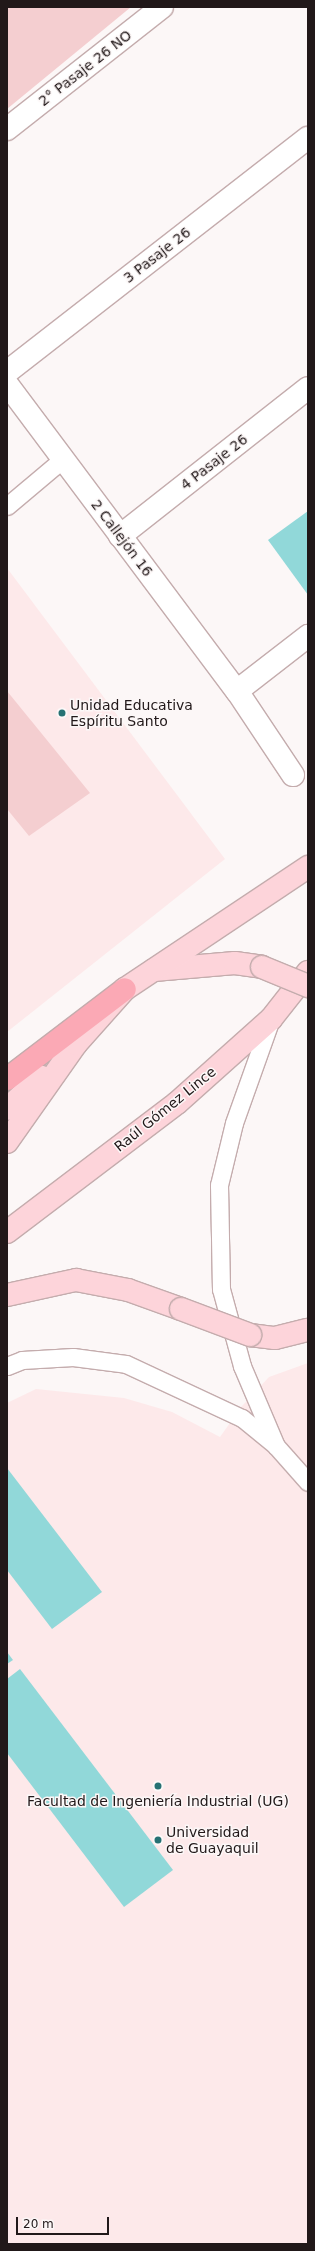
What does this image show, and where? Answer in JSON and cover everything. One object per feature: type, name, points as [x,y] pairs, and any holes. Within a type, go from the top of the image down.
[{"type":"main road","points":[[7,1079],[150,971],[308,867]]},
{"type":"main road","points":[[150,971],[228,963],[262,967],[308,986]]},
{"type":"main road","name":"Raúl Gómez Lince","points":[[7,1232],[177,1103],[271,1019],[308,972]]},
{"type":"main road","points":[[7,1109],[76,1044],[125,989]]},
{"type":"main road","points":[[7,1142],[76,1044]]},
{"type":"main road","points":[[7,1295],[76,1280],[128,1290],[250,1336],[275,1338],[308,1330]]},
{"type":"street","name":"2° Pasaje 26 NO","points":[[7,129],[162,7]]},
{"type":"street","name":"3 Pasaje 26","points":[[7,372],[308,138]]},
{"type":"street","name":"2 Callejón 16","points":[[7,384],[237,691],[293,775]]},
{"type":"street","name":"4 Pasaje 26","points":[[120,536],[308,388]]},
{"type":"street","points":[[237,691],[308,636]]},
{"type":"lane","points":[[7,506],[63,459]]},
{"type":"lane","points":[[271,1019],[224,1157],[219,1185],[218,1260],[220,1289],[242,1366],[276,1446]]},
{"type":"lane","points":[[7,1366],[22,1360],[73,1357],[126,1364],[242,1418],[276,1446],[308,1482]]},
{"type":"shaded area","points":[[7,7],[131,7],[7,109]]},
{"type":"shaded area","name":"Unidad Educativa Espíritu Santo","points":[[7,568],[225,859],[7,1032]]},
{"type":"shaded area","points":[[7,691],[90,793],[29,836],[7,809]]},
{"type":"shaded area","name":"Facultad de Ingeniería Industrial (UG)","points":[[308,1363],[308,2244],[7,2244],[7,1403],[36,1389],[124,1398],[172,1412],[220,1437],[242,1406],[269,1377]]},
{"type":"building","points":[[308,511],[308,595],[268,540]]},
{"type":"building","points":[[7,1468],[102,1592],[52,1629],[7,1570]]},
{"type":"building","points":[[7,1652],[13,1660],[7,1664]]},
{"type":"building","points":[[20,1669],[173,1870],[124,1907],[7,1753],[7,1679]]},
{"type":"place","name":"Unidad Educativa Espíritu Santo","points":[[62,713]]},
{"type":"place","name":"Facultad de Ingeniería Industrial (UG)","points":[[158,1786]]},
{"type":"place","name":"Universidad de Guayaquil","points":[[158,1840]]}]
